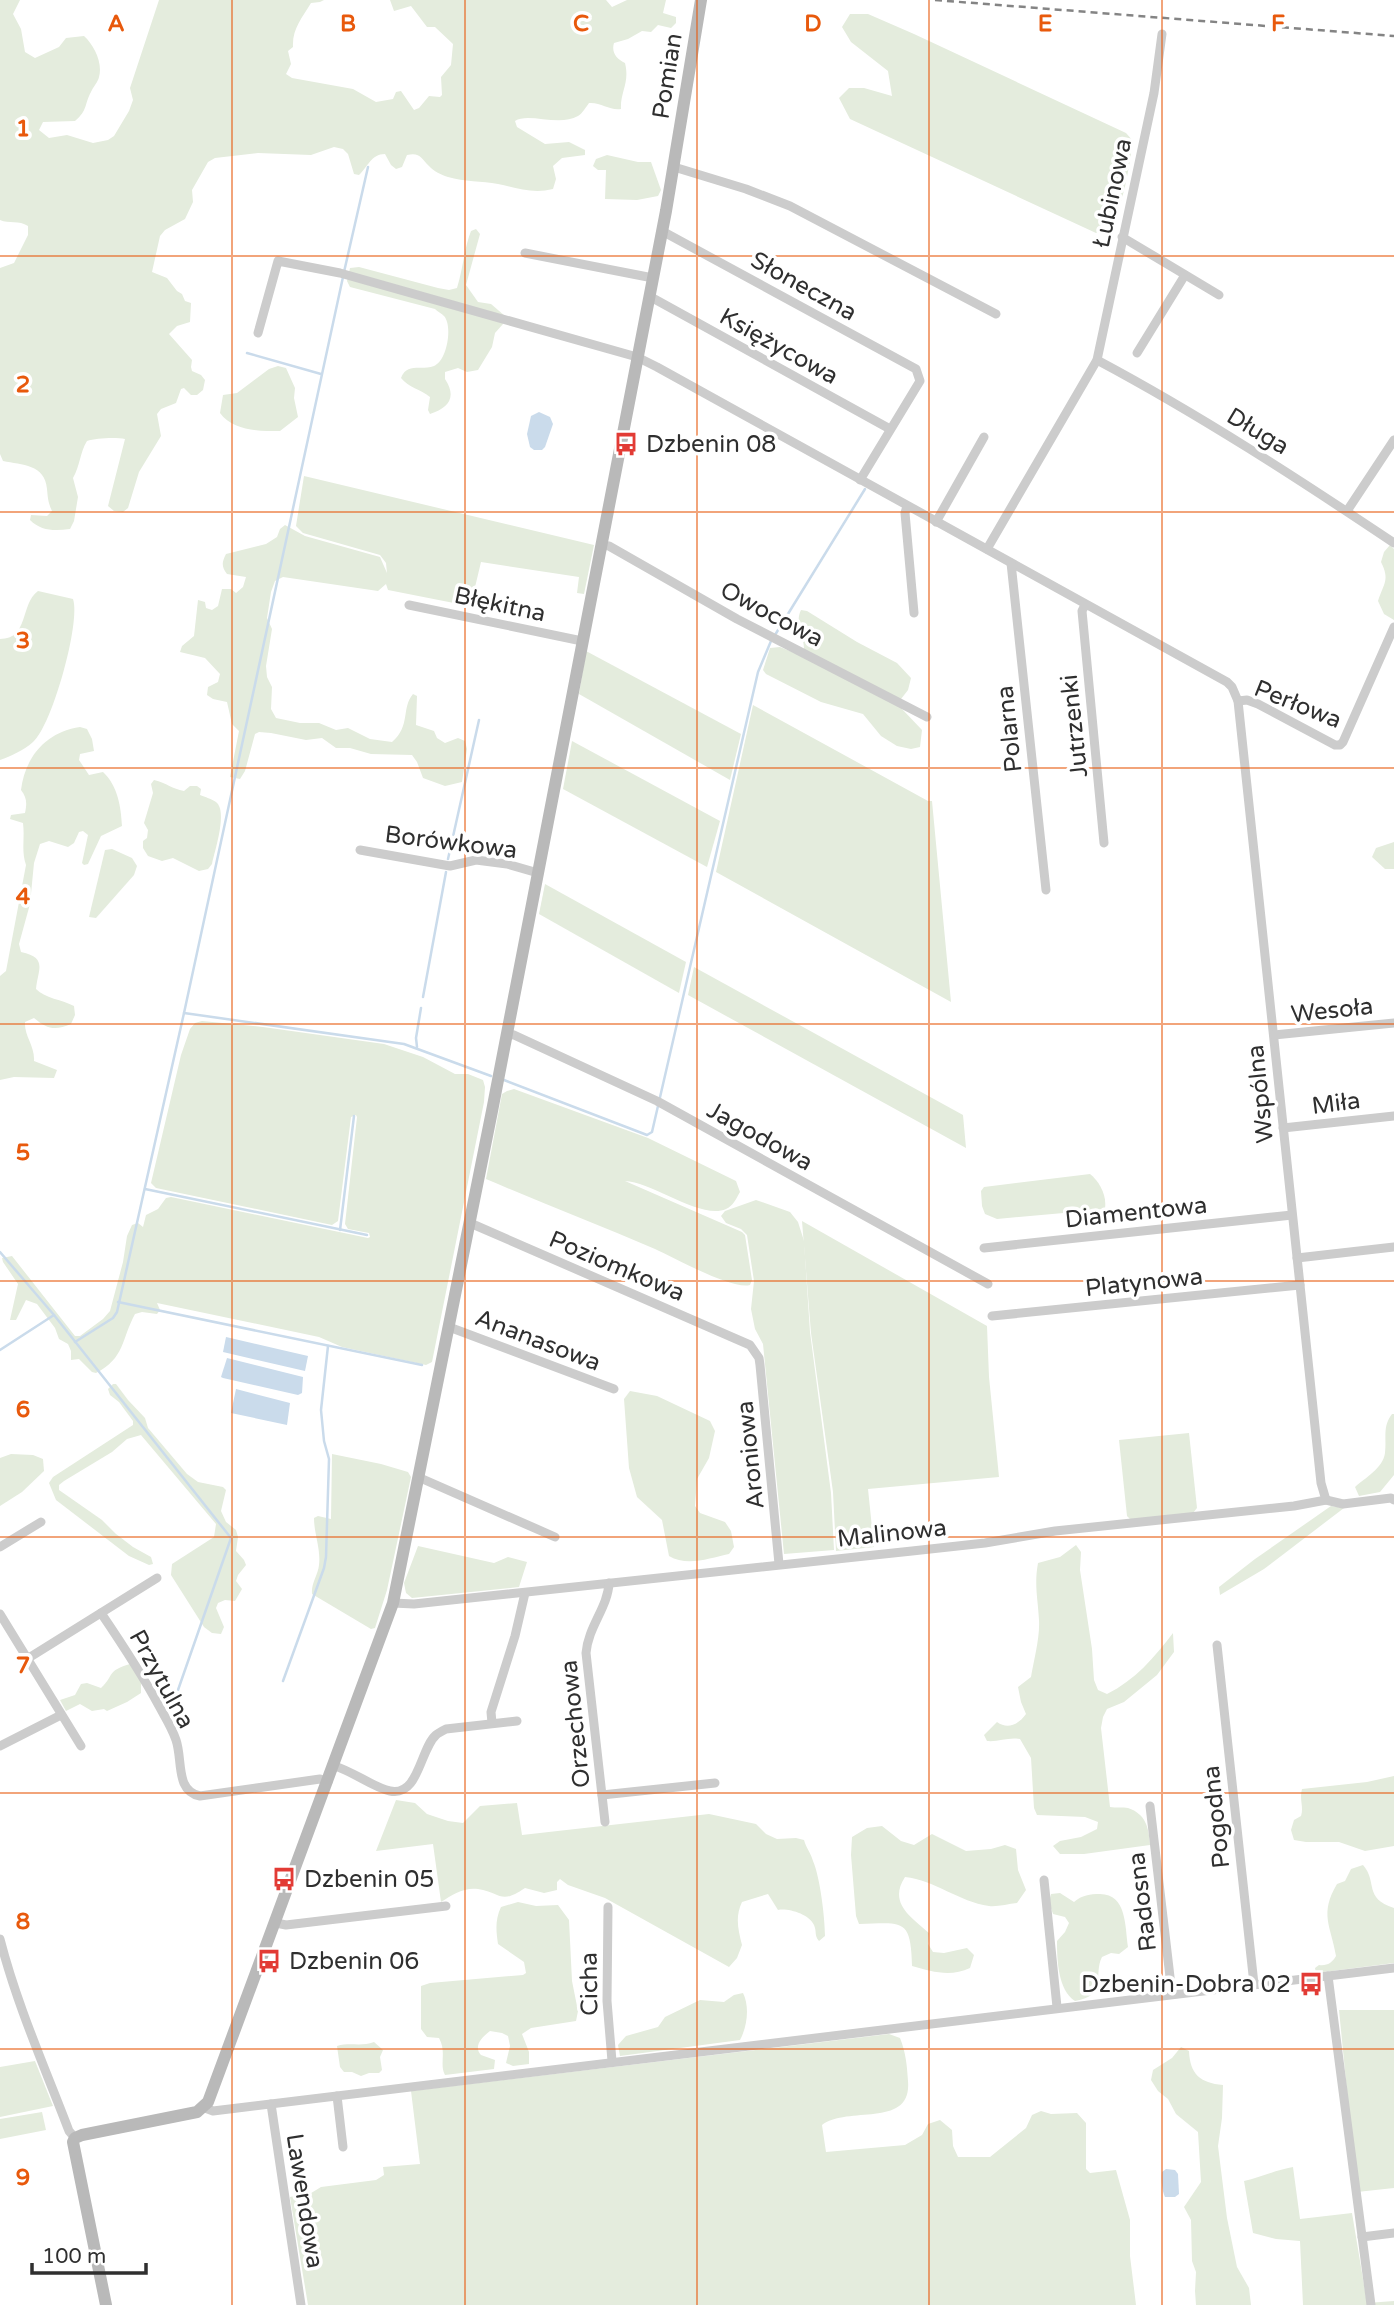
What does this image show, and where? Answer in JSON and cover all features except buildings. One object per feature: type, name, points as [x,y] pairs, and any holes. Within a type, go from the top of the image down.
[{"type":"street","name":"Pomian","points":[[205,2108],[216,2087],[393,1603],[470,1223],[653,278],[675,163],[701,0]]},
{"type":"street","name":"Łubinowa","points":[[986,549],[1097,360],[1154,93],[1162,34]]},
{"type":"street","points":[[675,163],[790,206],[996,314]]},
{"type":"street","name":"Słoneczna","points":[[662,231],[916,369],[920,382],[890,429]]},
{"type":"street","points":[[1122,237],[1219,295]]},
{"type":"street","points":[[525,253],[653,278]]},
{"type":"street","points":[[258,333],[278,261],[341,274],[637,357],[1227,681],[1238,701]]},
{"type":"street","points":[[1137,353],[1185,275]]},
{"type":"street","name":"Księżycowa","points":[[649,296],[890,429]]},
{"type":"street","name":"Długa","points":[[1097,360],[1172,401],[1294,475],[1394,542]]},
{"type":"street","points":[[860,480],[890,429]]},
{"type":"street","points":[[936,522],[984,437]]},
{"type":"street","points":[[1347,511],[1394,440]]},
{"type":"street","points":[[907,506],[905,513],[914,613]]},
{"type":"street","name":"Owocowa","points":[[601,545],[608,546],[737,619],[927,717]]},
{"type":"street","name":"Polarna","points":[[1011,563],[1046,890]]},
{"type":"street","name":"Błękitna","points":[[409,605],[582,641]]},
{"type":"street","name":"Jutrzenki","points":[[1085,605],[1082,611],[1104,843]]},
{"type":"street","name":"Perłowa","points":[[1238,701],[1247,700],[1258,704],[1335,745],[1340,745],[1394,627]]},
{"type":"street","name":"Wspólna","points":[[1238,701],[1321,1483],[1326,1500]]},
{"type":"street","name":"Borówkowa","points":[[360,850],[450,866],[476,860],[507,864],[538,873]]},
{"type":"street","name":"Wesoła","points":[[1274,1035],[1394,1023]]},
{"type":"street","name":"Jagodowa","points":[[507,1034],[657,1101],[989,1284]]},
{"type":"street","name":"Miła","points":[[1283,1128],[1394,1116]]},
{"type":"street","name":"Diamentowa","points":[[984,1248],[1292,1214]]},
{"type":"street","name":"Poziomkowa","points":[[470,1223],[750,1345]]},
{"type":"street","points":[[1297,1258],[1394,1247]]},
{"type":"street","name":"Platynowa","points":[[992,1316],[1300,1285]]},
{"type":"street","name":"Ananasowa","points":[[449,1326],[614,1389]]},
{"type":"street","name":"Aroniowa","points":[[750,1345],[759,1358],[760,1365],[779,1564]]},
{"type":"street","points":[[418,1477],[555,1537]]},
{"type":"street","name":"Malinowa","points":[[393,1603],[414,1604],[985,1543],[1055,1531],[1293,1506],[1326,1500],[1343,1504],[1391,1498],[1394,1500]]},
{"type":"street","points":[[0,1547],[41,1522]]},
{"type":"street","points":[[27,1659],[157,1578]]},
{"type":"street","name":"Orzechowa","points":[[606,1822],[586,1653],[589,1634],[609,1592],[609,1583]]},
{"type":"street","points":[[492,1723],[491,1712],[516,1636],[525,1592]]},
{"type":"street","points":[[0,1614],[81,1746]]},
{"type":"street","name":"Przytulna","points":[[102,1614],[137,1665],[172,1729],[177,1742],[183,1780],[186,1789],[192,1794],[200,1796],[320,1779],[328,1782]]},
{"type":"street","name":"Pogodna","points":[[1217,1645],[1254,1984]]},
{"type":"street","points":[[0,1746],[61,1715]]},
{"type":"street","points":[[334,1766],[389,1791],[400,1791],[408,1787],[414,1778],[437,1734],[446,1729],[517,1721]]},
{"type":"street","points":[[602,1795],[715,1783]]},
{"type":"street","name":"Radosna","points":[[1150,1806],[1172,1994]]},
{"type":"street","points":[[1044,1880],[1057,2007]]},
{"type":"street","points":[[276,1923],[286,1925],[446,1906]]},
{"type":"street","name":"Cicha","points":[[608,1907],[607,2001],[612,2062]]},
{"type":"street","points":[[0,1939],[8,1970],[29,2027],[69,2132],[75,2138]]},
{"type":"street","points":[[75,2138],[189,2115],[205,2108],[213,2111],[1394,1968]]},
{"type":"street","points":[[1328,1976],[1371,2305]]},
{"type":"street","points":[[337,2096],[343,2147]]},
{"type":"street","name":"Lawendowa","points":[[271,2104],[301,2305]]},
{"type":"street","points":[[75,2138],[73,2146],[106,2305]]},
{"type":"street","points":[[1362,2237],[1394,2233]]},
{"type":"green space","points":[[0,0],[20,0],[13,14],[21,29],[25,52],[35,58],[59,47],[66,38],[84,36],[91,44],[99,60],[100,72],[82,114],[75,121],[43,122],[39,130],[49,138],[67,135],[93,143],[114,136],[129,111],[133,100],[130,88],[159,0],[324,0],[311,3],[298,24],[293,47],[288,51],[291,64],[286,74],[292,78],[353,89],[376,102],[393,99],[396,92],[401,91],[414,110],[429,96],[442,95],[441,77],[451,65],[453,44],[435,27],[427,27],[411,6],[394,11],[390,0],[606,0],[612,7],[627,0],[666,0],[663,13],[676,17],[676,23],[671,28],[658,25],[651,32],[642,31],[614,43],[614,53],[625,63],[626,70],[621,109],[589,103],[579,115],[570,119],[528,118],[515,121],[517,127],[545,144],[569,142],[585,150],[585,155],[562,158],[553,166],[556,179],[553,189],[532,191],[454,179],[435,171],[415,154],[407,155],[402,167],[396,169],[385,154],[380,155],[359,175],[354,174],[348,154],[343,149],[334,147],[311,155],[258,153],[215,158],[208,162],[192,190],[193,202],[185,219],[165,230],[160,236],[152,272],[167,278],[185,301],[191,303],[190,322],[177,326],[169,334],[192,360],[192,371],[205,380],[203,390],[197,395],[191,395],[184,388],[181,389],[176,403],[161,409],[157,414],[161,436],[139,472],[128,508],[123,512],[114,511],[108,506],[125,439],[87,441],[73,478],[78,497],[74,521],[70,529],[53,530],[43,528],[30,520],[31,515],[47,516],[52,511],[42,475],[31,467],[3,461],[0,454],[0,268],[14,263],[28,235],[28,226],[0,220]]},
{"type":"green space","points":[[850,14],[868,14],[1126,133],[1133,141],[1128,172],[1123,195],[1110,223],[1096,233],[850,119],[839,98],[849,88],[864,88],[892,96],[888,71],[851,42],[842,27]]},
{"type":"green space","points":[[607,155],[651,162],[661,190],[658,196],[637,200],[605,199],[606,170],[598,170],[593,166],[596,159]]},
{"type":"green space","points":[[476,229],[480,234],[466,285],[478,302],[491,304],[505,316],[503,324],[495,333],[492,347],[478,370],[467,372],[458,368],[445,372],[451,396],[442,409],[430,414],[430,397],[401,378],[411,368],[429,367],[439,363],[447,343],[447,321],[435,309],[350,287],[347,281],[350,268],[359,267],[438,288],[457,288],[471,231]]},
{"type":"green space","points":[[278,366],[286,368],[295,388],[298,417],[280,431],[247,429],[225,419],[220,413],[223,395],[237,393],[269,369]]},
{"type":"green space","points":[[304,476],[594,545],[584,594],[577,593],[579,577],[481,562],[471,604],[464,605],[388,590],[386,584],[378,591],[283,577],[275,581],[267,618],[272,629],[266,666],[272,687],[271,709],[276,718],[300,723],[319,723],[336,730],[348,728],[370,739],[392,742],[402,730],[407,705],[413,694],[417,696],[416,725],[434,731],[437,738],[445,743],[458,738],[465,741],[467,749],[462,782],[445,786],[423,778],[412,755],[371,754],[350,748],[336,748],[322,738],[306,740],[259,732],[255,734],[245,771],[240,779],[230,777],[239,731],[232,724],[227,702],[207,695],[208,687],[218,682],[220,674],[205,658],[180,652],[182,646],[194,636],[198,600],[205,602],[206,608],[212,610],[218,606],[222,589],[231,589],[236,593],[243,587],[246,577],[227,574],[224,569],[226,554],[266,544],[277,537],[285,525],[305,536],[380,557],[387,573],[386,563],[380,555],[303,533],[296,526]]},
{"type":"green space","points":[[1390,545],[1394,549],[1394,620],[1384,614],[1378,601],[1386,578],[1381,562]]},
{"type":"green space","points":[[38,591],[73,599],[73,629],[69,650],[56,696],[41,732],[26,748],[0,760],[0,639],[16,633],[32,597]]},
{"type":"green space","points":[[801,610],[897,663],[911,678],[908,690],[901,699],[902,709],[922,730],[920,747],[911,749],[897,746],[881,736],[863,714],[821,702],[766,674],[763,670],[770,648],[780,647],[797,654],[804,651],[799,625]]},
{"type":"green space","points":[[586,651],[741,734],[730,780],[579,694]]},
{"type":"green space","points":[[753,705],[932,801],[951,1002],[716,872]]},
{"type":"green space","points":[[80,727],[87,729],[94,751],[80,754],[79,760],[89,775],[103,772],[112,784],[120,804],[122,826],[101,836],[88,864],[84,865],[82,863],[88,835],[83,831],[79,832],[74,843],[68,847],[49,841],[40,844],[34,863],[30,904],[19,944],[21,952],[38,961],[36,989],[44,995],[74,1006],[75,1015],[71,1024],[60,1028],[47,1027],[34,1018],[25,1022],[34,1061],[57,1070],[54,1078],[14,1077],[0,1080],[0,976],[6,971],[26,865],[23,823],[10,819],[11,815],[25,813],[26,801],[21,790],[32,757],[47,740]]},
{"type":"green space","points":[[572,741],[720,821],[707,867],[563,789]]},
{"type":"green space","points":[[154,780],[184,791],[190,786],[197,786],[201,789],[200,795],[214,801],[219,807],[220,831],[212,864],[208,869],[199,871],[173,858],[162,861],[148,856],[143,848],[148,830],[144,823]]},
{"type":"green space","points":[[1394,842],[1394,869],[1385,869],[1372,857],[1376,848]]},
{"type":"green space","points":[[112,849],[132,858],[137,866],[134,875],[96,918],[89,917],[105,850]]},
{"type":"green space","points":[[545,884],[686,962],[679,993],[539,914]]},
{"type":"green space","points":[[694,967],[963,1115],[966,1148],[688,995]]},
{"type":"green space","points":[[202,1021],[384,1044],[423,1057],[455,1074],[468,1074],[483,1080],[484,1102],[432,1362],[426,1365],[342,1347],[319,1337],[157,1303],[160,1310],[157,1314],[135,1314],[117,1355],[96,1373],[79,1359],[71,1360],[68,1344],[59,1339],[55,1328],[37,1304],[26,1300],[16,1320],[10,1320],[18,1284],[2,1258],[12,1256],[75,1336],[80,1336],[103,1319],[110,1311],[127,1236],[132,1225],[138,1223],[143,1227],[146,1215],[158,1209],[166,1198],[370,1237],[369,1233],[348,1229],[345,1224],[356,1115],[351,1117],[338,1221],[332,1225],[156,1188],[151,1183],[181,1055],[190,1029],[195,1023]]},
{"type":"green space","points":[[514,1089],[648,1138],[736,1181],[740,1192],[734,1202],[726,1209],[716,1211],[690,1205],[649,1187],[625,1181],[742,1232],[745,1235],[752,1280],[750,1285],[730,1283],[717,1278],[655,1249],[486,1179],[502,1094]]},
{"type":"green space","points":[[1090,1174],[1102,1189],[1105,1208],[997,1219],[985,1214],[982,1206],[981,1191],[984,1187]]},
{"type":"green space","points":[[756,1200],[790,1212],[798,1222],[804,1241],[810,1332],[831,1493],[834,1550],[784,1554],[763,1344],[755,1329],[751,1309],[754,1281],[747,1235],[741,1229],[726,1223],[721,1216],[725,1211]]},
{"type":"green space","points":[[802,1221],[987,1326],[999,1477],[868,1489],[874,1547],[836,1551],[833,1492],[811,1333]]},
{"type":"green space","points":[[116,1384],[145,1418],[148,1428],[187,1474],[198,1482],[226,1490],[221,1511],[226,1522],[236,1530],[236,1551],[246,1565],[236,1581],[242,1589],[235,1601],[225,1600],[218,1603],[216,1608],[224,1627],[221,1634],[212,1633],[204,1627],[171,1575],[172,1564],[214,1537],[216,1524],[141,1435],[127,1439],[112,1452],[64,1481],[59,1485],[59,1490],[102,1520],[133,1547],[151,1557],[153,1564],[149,1565],[129,1556],[56,1500],[49,1483],[53,1477],[133,1425],[119,1402],[110,1395],[108,1389]]},
{"type":"green space","points":[[630,1391],[657,1396],[710,1421],[715,1431],[709,1458],[697,1479],[695,1506],[700,1513],[725,1522],[731,1531],[734,1547],[729,1554],[691,1561],[669,1556],[662,1520],[637,1497],[629,1468],[624,1399]]},
{"type":"green space","points":[[1392,1414],[1394,1475],[1380,1492],[1359,1496],[1355,1487],[1377,1468],[1384,1458],[1386,1428]]},
{"type":"green space","points":[[1189,1433],[1197,1508],[1193,1513],[1131,1520],[1127,1516],[1119,1440]]},
{"type":"green space","points":[[11,1454],[33,1455],[43,1459],[44,1471],[22,1492],[0,1506],[0,1458]]},
{"type":"green space","points":[[332,1454],[381,1464],[408,1472],[411,1477],[387,1590],[375,1628],[371,1629],[312,1594],[319,1559],[314,1518],[318,1516],[331,1519]]},
{"type":"green space","points":[[1331,1506],[1344,1508],[1264,1569],[1220,1595],[1219,1587]]},
{"type":"green space","points":[[1076,1545],[1081,1552],[1080,1570],[1094,1680],[1098,1690],[1107,1694],[1126,1682],[1151,1660],[1173,1633],[1174,1652],[1157,1675],[1124,1702],[1107,1709],[1101,1728],[1110,1807],[1128,1808],[1139,1814],[1147,1827],[1150,1845],[1084,1854],[1060,1854],[1053,1846],[1060,1841],[1081,1837],[1097,1829],[1098,1822],[1085,1817],[1037,1815],[1034,1808],[1031,1758],[1020,1739],[987,1741],[984,1735],[997,1722],[1005,1726],[1013,1725],[1026,1714],[1018,1687],[1031,1677],[1038,1641],[1038,1563],[1060,1557]]},
{"type":"green space","points":[[418,1546],[494,1563],[508,1557],[527,1562],[519,1587],[412,1598],[406,1593],[404,1583]]},
{"type":"green space","points":[[130,1664],[141,1680],[141,1693],[107,1711],[92,1711],[80,1704],[66,1711],[60,1700],[75,1695],[81,1684],[87,1683],[101,1688],[114,1671]]},
{"type":"green space","points":[[1394,1776],[1394,1846],[1365,1851],[1339,1842],[1294,1840],[1291,1830],[1294,1820],[1301,1816],[1302,1789],[1367,1782]]},
{"type":"green space","points":[[396,1800],[415,1803],[427,1814],[463,1823],[480,1806],[517,1803],[522,1835],[709,1814],[756,1824],[766,1834],[777,1839],[804,1840],[818,1877],[825,1936],[819,1941],[814,1925],[808,1918],[787,1910],[778,1910],[768,1894],[742,1902],[738,1928],[742,1945],[737,1958],[729,1967],[605,1898],[568,1885],[560,1879],[557,1882],[557,1890],[544,1893],[525,1888],[505,1897],[468,1889],[441,1902],[433,1844],[376,1851]]},
{"type":"green space","points":[[882,1826],[901,1841],[914,1845],[932,1834],[966,1851],[1005,1845],[1016,1849],[1018,1870],[1026,1890],[1017,1903],[992,1906],[978,1904],[927,1882],[905,1877],[900,1886],[900,1902],[909,1915],[929,1933],[928,1944],[933,1952],[944,1953],[967,1948],[974,1955],[970,1968],[949,1973],[912,1966],[909,1939],[901,1926],[885,1923],[859,1924],[851,1855],[852,1837],[867,1828]]},
{"type":"green space","points":[[1363,1865],[1378,1899],[1394,1908],[1394,1963],[1316,1973],[1315,1968],[1329,1964],[1336,1956],[1327,1912],[1332,1894],[1337,1884],[1345,1881],[1351,1869]]},
{"type":"green space","points":[[1060,1893],[1074,1902],[1089,1895],[1109,1895],[1120,1905],[1125,1921],[1128,1947],[1119,1954],[1111,1953],[1102,1957],[1096,1989],[1085,1998],[1075,2001],[1065,1990],[1057,1957],[1057,1941],[1069,1923],[1065,1917],[1053,1914],[1049,1902],[1051,1894]]},
{"type":"green space","points":[[518,1902],[536,1906],[558,1905],[569,1920],[572,1981],[578,2011],[576,2021],[531,2028],[522,2034],[529,2052],[529,2064],[513,2066],[506,2063],[510,2046],[508,2036],[490,2031],[478,2048],[481,2055],[495,2060],[494,2069],[445,2075],[439,2038],[427,2037],[421,2029],[421,1986],[526,1973],[524,1962],[498,1944],[497,1939],[497,1921],[501,1907]]},
{"type":"green space","points":[[743,1993],[747,2017],[740,2040],[620,2056],[618,2045],[626,2036],[658,2027],[665,2017],[700,2000],[724,2002]]},
{"type":"green space","points":[[1339,2010],[1394,2010],[1394,2188],[1357,2192]]},
{"type":"green space","points":[[889,2034],[900,2038],[904,2049],[907,2096],[900,2105],[890,2111],[847,2116],[822,2125],[826,2152],[905,2145],[922,2135],[928,2124],[940,2120],[952,2130],[953,2146],[958,2157],[990,2157],[1026,2128],[1032,2115],[1041,2111],[1051,2114],[1077,2113],[1086,2123],[1086,2169],[1090,2173],[1116,2170],[1130,2220],[1130,2256],[1136,2305],[308,2305],[290,2197],[303,2198],[321,2187],[376,2180],[384,2175],[383,2167],[420,2164],[411,2091]]},
{"type":"green space","points":[[374,2042],[383,2050],[380,2057],[382,2070],[379,2073],[361,2076],[344,2072],[340,2067],[337,2046]]},
{"type":"green space","points":[[1181,2047],[1189,2051],[1192,2066],[1198,2076],[1208,2082],[1223,2085],[1218,2146],[1227,2218],[1237,2267],[1249,2288],[1251,2305],[1196,2305],[1191,2220],[1184,2207],[1201,2182],[1198,2132],[1176,2114],[1168,2099],[1158,2091],[1151,2080],[1153,2070],[1172,2058]]},
{"type":"green space","points":[[35,2061],[53,2106],[0,2117],[0,2067]]},
{"type":"green space","points":[[42,2112],[46,2130],[0,2139],[0,2119]]},
{"type":"green space","points":[[1293,2167],[1300,2219],[1352,2213],[1367,2303],[1394,2301],[1394,2305],[1303,2305],[1300,2241],[1253,2233],[1244,2181]]},
{"type":"water","points":[[539,412],[550,417],[553,424],[545,447],[542,450],[534,450],[530,447],[527,434],[531,416]]},
{"type":"water","points":[[226,1337],[308,1356],[305,1371],[223,1352]]},
{"type":"water","points":[[227,1358],[303,1377],[302,1393],[298,1395],[223,1378],[221,1377]]},
{"type":"water","points":[[236,1389],[290,1403],[287,1425],[231,1413]]},
{"type":"water","points":[[1166,2169],[1175,2170],[1178,2174],[1179,2194],[1175,2197],[1165,2197],[1164,2194],[1162,2172]]},
{"type":"waterway","points":[[344,272],[368,167]]},
{"type":"waterway","points":[[75,1342],[113,1318],[117,1312],[343,277]]},
{"type":"waterway","points":[[247,353],[321,374]]},
{"type":"waterway","points":[[775,635],[865,489]]},
{"type":"waterway","points":[[504,1080],[647,1135],[652,1132],[758,672],[771,641]]},
{"type":"waterway","points":[[448,859],[479,720]]},
{"type":"waterway","points":[[423,997],[446,872]]},
{"type":"waterway","points":[[417,1047],[421,1008]]},
{"type":"waterway","points":[[184,1013],[404,1044],[491,1076]]},
{"type":"waterway","points":[[340,1230],[354,1116]]},
{"type":"waterway","points":[[145,1189],[367,1235]]},
{"type":"waterway","points":[[0,1252],[54,1315],[231,1538],[178,1690]]},
{"type":"waterway","points":[[118,1302],[422,1365]]},
{"type":"waterway","points":[[0,1350],[54,1315]]},
{"type":"waterway","points":[[283,1681],[326,1557],[329,1459],[321,1410],[328,1346]]},
{"type":"railway","points":[[935,0],[1394,36]]},
{"type":"place","name":"Dzbenin 08","points":[[626,444]]},
{"type":"place","name":"Dzbenin 05","points":[[284,1879]]},
{"type":"place","name":"Dzbenin 06","points":[[269,1961]]},
{"type":"place","name":"Dzbenin-Dobra 02","points":[[1311,1984]]}]
